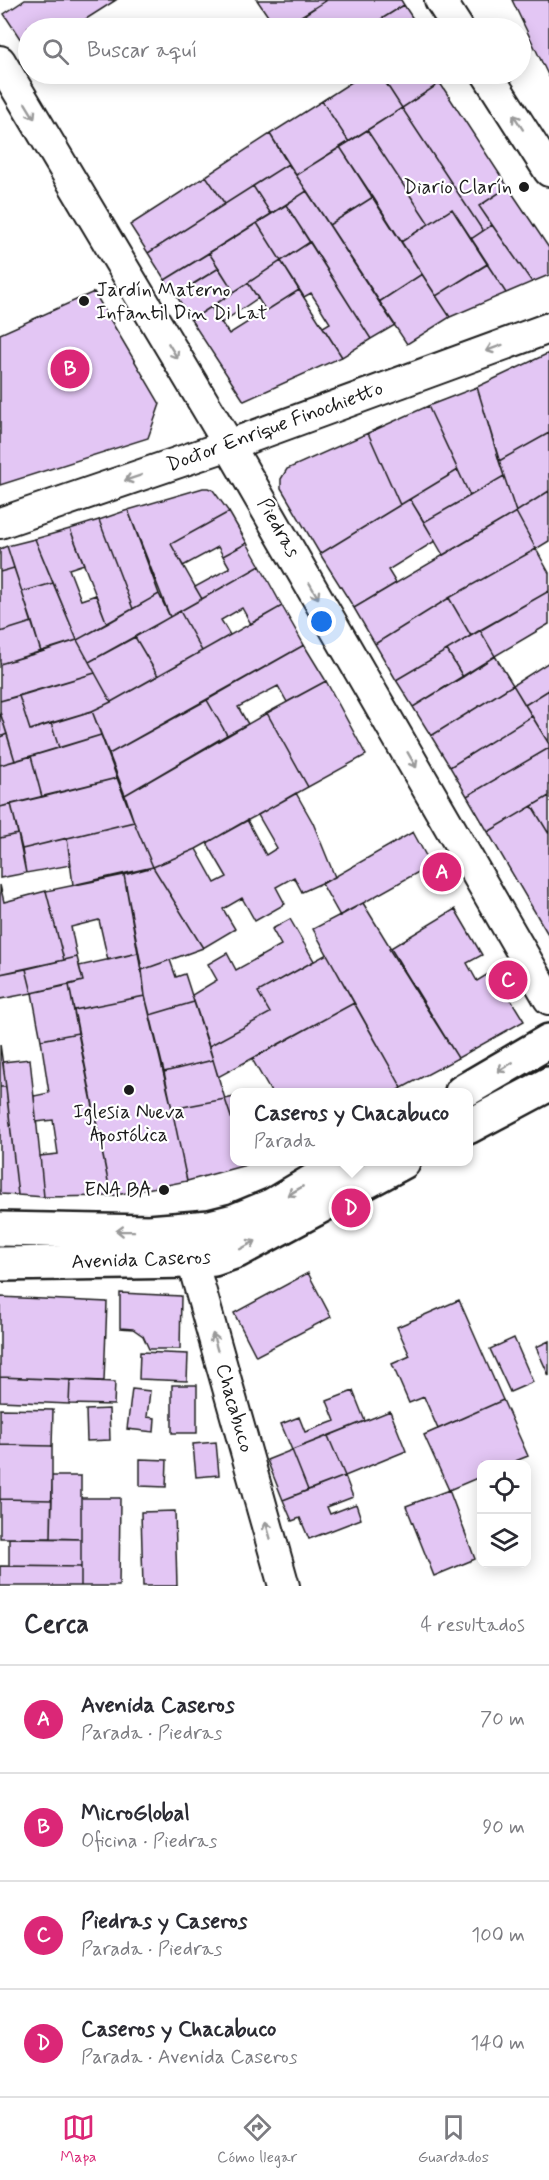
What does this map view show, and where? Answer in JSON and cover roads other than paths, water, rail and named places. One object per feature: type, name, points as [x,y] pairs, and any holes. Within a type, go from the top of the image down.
[{"type":"main road","points":[[469,1088],[549,1041]]},
{"type":"main road","points":[[473,1123],[549,1084]]},
{"type":"main road","name":"Avenida Caseros","points":[[0,1229],[149,1232],[210,1227],[234,1221],[273,1205],[337,1166]]},
{"type":"main road","name":"Avenida Caseros","points":[[0,1264],[214,1259],[237,1251],[395,1166]]},
{"type":"street","points":[[440,0],[452,18]]},
{"type":"street","name":"Piedras","points":[[0,61],[230,445],[549,999]]},
{"type":"street","points":[[493,84],[549,171]]},
{"type":"street","name":"Doctor Enrique Finochietto","points":[[0,523],[230,445],[549,328]]},
{"type":"street","name":"Chacabuco","points":[[184,1230],[284,1586]]},
{"type":"place","name":"Diario Clarín","points":[[524,187]]},
{"type":"place","name":"Jardín Materno Infantil Din Di Lat","points":[[84,301]]},
{"type":"place","name":"MicroGlobal","points":[[70,369]]},
{"type":"place","name":"Avenida Caseros","points":[[442,872]]},
{"type":"place","name":"Piedras y Caseros","points":[[508,980]]},
{"type":"place","name":"Iglesia Nueva Apostólica","points":[[129,1090]]},
{"type":"place","name":"ENA BA","points":[[164,1190]]},
{"type":"place","name":"Caseros y Chacabuco","points":[[351,1208]]}]
